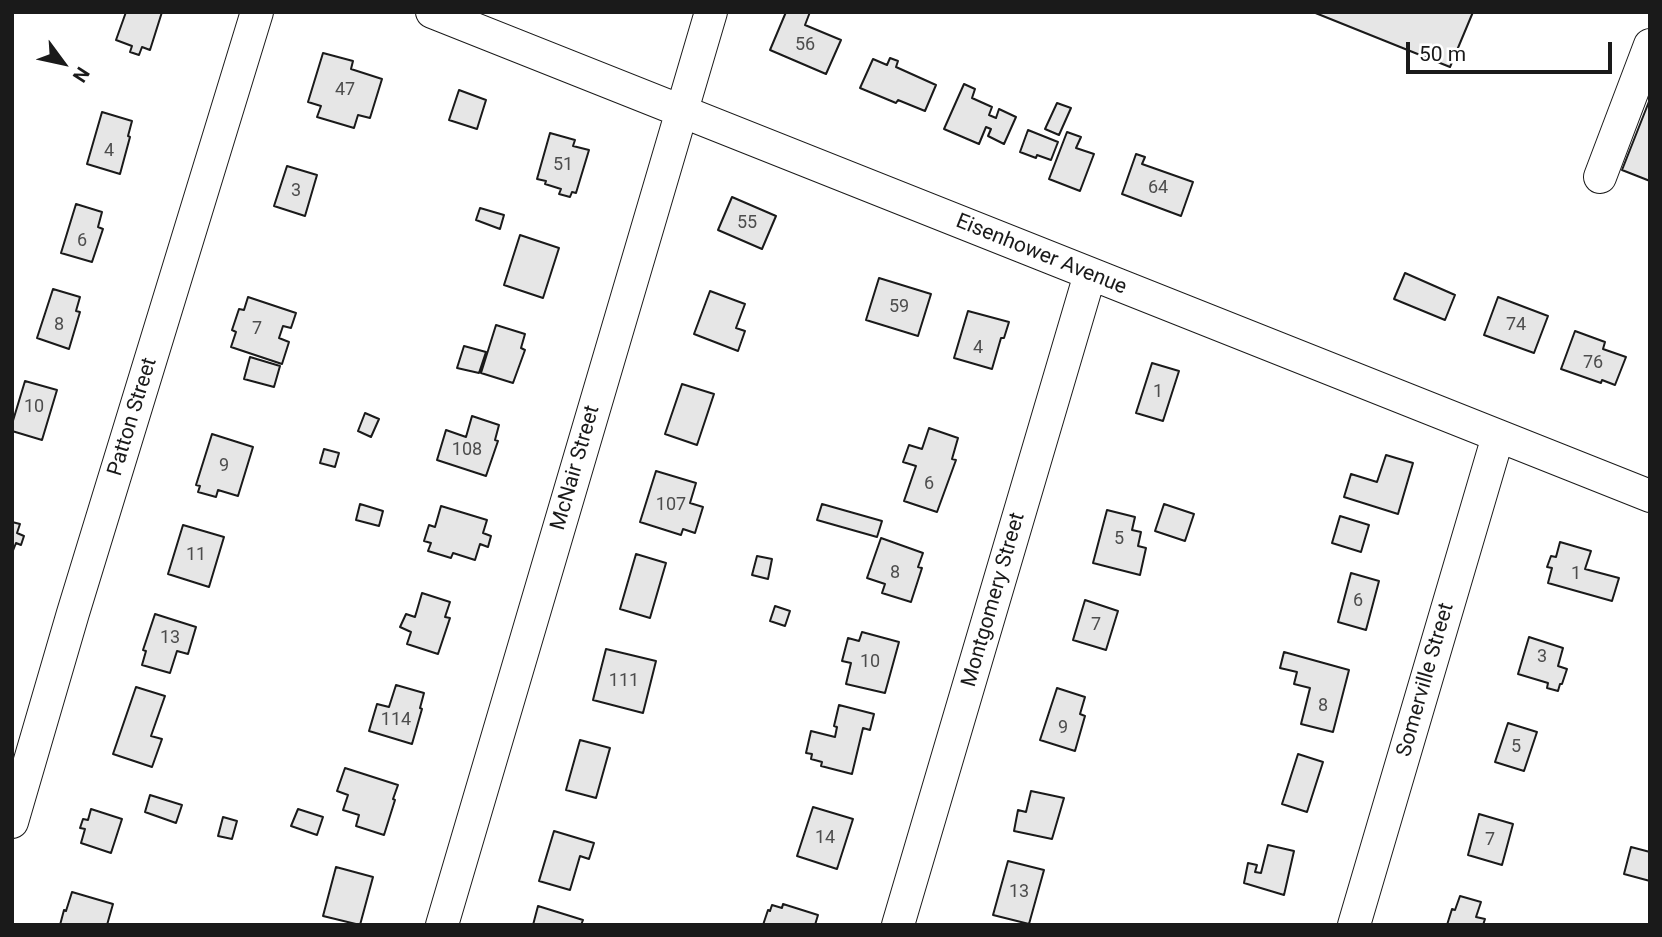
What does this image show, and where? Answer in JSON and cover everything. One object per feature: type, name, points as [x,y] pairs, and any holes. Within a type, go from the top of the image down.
[{"type":"street","name":"Patton Street","points":[[12,822],[81,586],[257,12]]},
{"type":"street","name":"Eisenhower Avenue","points":[[432,12],[1650,496]]},
{"type":"street","name":"McNair Street","points":[[442,925],[710,12]]},
{"type":"street","points":[[1600,177],[1650,45]]},
{"type":"street","name":"Montgomery Street","points":[[898,925],[1090,274]]},
{"type":"street","name":"Somerville Street","points":[[1354,925],[1498,436]]},
{"type":"building","points":[[126,12],[162,12],[150,50],[142,47],[139,55],[130,52],[132,46],[116,40]]},
{"type":"building","points":[[786,12],[810,12],[805,25],[841,40],[826,74],[770,50]]},
{"type":"building","points":[[1313,12],[1473,12],[1450,67]]},
{"type":"building","points":[[323,53],[353,61],[351,69],[382,79],[370,118],[358,115],[354,128],[317,117],[321,106],[308,102]]},
{"type":"building","points":[[890,58],[898,61],[896,67],[936,85],[925,111],[898,100],[896,103],[860,88],[873,59],[887,65]]},
{"type":"building","points":[[964,84],[975,89],[972,98],[992,107],[989,115],[996,118],[999,109],[1016,117],[1004,144],[988,136],[991,129],[986,127],[979,144],[944,129]]},
{"type":"building","points":[[459,90],[486,100],[477,129],[449,120]]},
{"type":"building","points":[[1650,99],[1650,181],[1622,170]]},
{"type":"building","points":[[1057,103],[1071,108],[1059,135],[1045,129]]},
{"type":"building","points":[[102,112],[132,121],[120,174],[87,164]]},
{"type":"building","points":[[1028,130],[1058,142],[1051,160],[1020,152]]},
{"type":"building","points":[[1067,132],[1081,137],[1076,148],[1094,154],[1080,191],[1049,179]]},
{"type":"building","points":[[550,133],[575,140],[573,146],[589,150],[576,193],[572,192],[570,197],[559,194],[561,189],[537,179]]},
{"type":"building","points":[[1136,154],[1145,157],[1142,164],[1193,182],[1181,216],[1122,194]]},
{"type":"building","points":[[287,166],[317,175],[305,216],[274,206]]},
{"type":"building","points":[[732,197],[776,216],[762,249],[718,230]]},
{"type":"building","points":[[76,204],[102,212],[98,227],[103,229],[92,262],[61,253]]},
{"type":"building","points":[[480,208],[504,215],[500,229],[476,220]]},
{"type":"building","points":[[520,235],[559,248],[543,298],[504,285]]},
{"type":"building","points":[[1405,273],[1455,295],[1445,320],[1394,299]]},
{"type":"building","points":[[879,278],[931,294],[918,336],[866,320]]},
{"type":"building","points":[[53,289],[80,297],[76,311],[80,312],[69,349],[37,338]]},
{"type":"building","points":[[710,291],[745,304],[736,328],[745,331],[738,351],[694,334]]},
{"type":"building","points":[[248,297],[296,313],[291,328],[283,326],[279,338],[289,342],[282,364],[231,347],[236,332],[232,330],[239,309],[244,310]]},
{"type":"building","points":[[1498,297],[1548,316],[1534,353],[1484,335]]},
{"type":"building","points":[[968,311],[1009,322],[992,369],[954,358]]},
{"type":"building","points":[[496,325],[525,334],[521,348],[525,350],[513,383],[481,373]]},
{"type":"building","points":[[1575,331],[1605,342],[1603,349],[1626,357],[1615,385],[1561,369]]},
{"type":"building","points":[[464,346],[486,352],[479,373],[457,368]]},
{"type":"building","points":[[250,357],[280,366],[274,387],[244,379]]},
{"type":"building","points":[[1152,363],[1179,371],[1163,421],[1136,413]]},
{"type":"building","points":[[25,381],[57,390],[42,440],[12,431]]},
{"type":"building","points":[[682,384],[714,394],[697,445],[665,434]]},
{"type":"building","points":[[365,413],[379,419],[371,437],[358,431]]},
{"type":"building","points":[[472,416],[499,425],[495,440],[498,441],[486,476],[437,460],[446,430],[466,437]]},
{"type":"building","points":[[929,428],[958,438],[952,459],[956,460],[937,512],[904,501],[916,466],[903,462],[909,445],[922,449]]},
{"type":"building","points":[[212,434],[253,447],[238,496],[218,490],[216,497],[198,492],[200,486],[196,485]]},
{"type":"building","points":[[324,449],[339,453],[335,467],[320,463]]},
{"type":"building","points":[[1386,455],[1413,463],[1398,514],[1344,497],[1351,474],[1377,482]]},
{"type":"building","points":[[656,471],[696,483],[690,503],[703,507],[695,533],[683,529],[681,535],[640,522]]},
{"type":"building","points":[[360,504],[383,511],[379,526],[356,520]]},
{"type":"building","points":[[822,504],[882,521],[877,537],[817,520]]},
{"type":"building","points":[[1164,504],[1194,514],[1185,541],[1155,531]]},
{"type":"building","points":[[441,506],[487,520],[483,533],[491,536],[488,547],[480,544],[475,560],[453,553],[451,558],[428,551],[431,543],[424,541],[429,525],[435,527]]},
{"type":"building","points":[[1107,510],[1135,517],[1132,530],[1141,532],[1138,546],[1146,548],[1140,575],[1093,563]]},
{"type":"building","points":[[1340,516],[1369,525],[1361,552],[1332,543]]},
{"type":"building","points":[[12,522],[20,524],[17,533],[24,536],[21,545],[16,543],[12,553]]},
{"type":"building","points":[[183,525],[224,537],[209,587],[168,574]]},
{"type":"building","points":[[881,538],[923,553],[918,567],[922,568],[911,602],[882,593],[885,584],[867,578]]},
{"type":"building","points":[[1560,542],[1591,551],[1585,569],[1619,578],[1612,601],[1548,583],[1552,568],[1547,567],[1551,556],[1556,557]]},
{"type":"building","points":[[636,554],[666,563],[650,618],[620,609]]},
{"type":"building","points":[[757,556],[772,559],[768,579],[752,575]]},
{"type":"building","points":[[1351,573],[1379,581],[1366,630],[1338,622]]},
{"type":"building","points":[[422,593],[450,602],[445,617],[450,618],[438,654],[407,644],[411,632],[400,627],[406,614],[415,617]]},
{"type":"building","points":[[1085,600],[1118,611],[1106,650],[1073,640]]},
{"type":"building","points":[[775,606],[790,611],[785,626],[770,621]]},
{"type":"building","points":[[155,614],[196,627],[188,654],[177,651],[170,673],[142,665],[146,651],[143,650]]},
{"type":"building","points":[[862,632],[899,642],[885,693],[846,684],[851,663],[842,661],[848,638],[859,641]]},
{"type":"building","points":[[1529,637],[1563,648],[1558,666],[1567,669],[1558,691],[1547,688],[1548,683],[1518,674]]},
{"type":"building","points":[[606,649],[656,661],[643,713],[593,700]]},
{"type":"building","points":[[1284,652],[1349,670],[1333,732],[1301,724],[1310,688],[1294,684],[1297,672],[1280,668]]},
{"type":"building","points":[[396,685],[424,693],[412,744],[369,731],[377,704],[389,707]]},
{"type":"building","points":[[136,687],[165,696],[151,736],[162,739],[152,767],[113,754]]},
{"type":"building","points":[[1057,688],[1085,697],[1080,714],[1085,716],[1075,751],[1040,740]]},
{"type":"building","points":[[839,705],[874,714],[870,730],[863,728],[852,774],[821,766],[822,762],[811,759],[812,754],[806,753],[811,731],[835,737],[837,727],[834,726]]},
{"type":"building","points":[[1508,723],[1537,732],[1524,771],[1495,762]]},
{"type":"building","points":[[580,740],[610,748],[596,798],[566,790]]},
{"type":"building","points":[[1298,754],[1323,762],[1307,812],[1282,804]]},
{"type":"building","points":[[345,768],[398,785],[384,835],[356,826],[359,815],[343,810],[348,795],[337,791]]},
{"type":"building","points":[[1031,791],[1064,798],[1052,839],[1014,831],[1018,810],[1026,812]]},
{"type":"building","points":[[150,795],[182,805],[176,823],[145,812]]},
{"type":"building","points":[[813,807],[853,819],[837,869],[797,856]]},
{"type":"building","points":[[91,809],[122,819],[111,853],[81,843],[85,829],[80,828],[83,819],[88,820]]},
{"type":"building","points":[[298,809],[323,817],[317,835],[291,826]]},
{"type":"building","points":[[1479,814],[1513,824],[1502,865],[1468,855]]},
{"type":"building","points":[[223,817],[237,821],[232,839],[218,836]]},
{"type":"building","points":[[554,831],[594,843],[589,859],[580,856],[570,890],[539,881]]},
{"type":"building","points":[[1268,845],[1294,851],[1284,895],[1244,883],[1248,863],[1257,865],[1255,872],[1261,873]]},
{"type":"building","points":[[1631,847],[1650,852],[1650,881],[1624,874]]},
{"type":"building","points":[[1008,861],[1044,870],[1029,924],[993,915]]},
{"type":"building","points":[[336,867],[373,877],[360,925],[323,916]]},
{"type":"building","points":[[72,892],[113,904],[107,925],[60,925]]},
{"type":"building","points":[[1460,896],[1481,902],[1476,917],[1485,919],[1483,925],[1447,925]]},
{"type":"building","points":[[783,904],[818,915],[815,925],[763,925],[772,905],[782,908]]},
{"type":"building","points":[[538,906],[583,920],[581,925],[533,925]]}]
